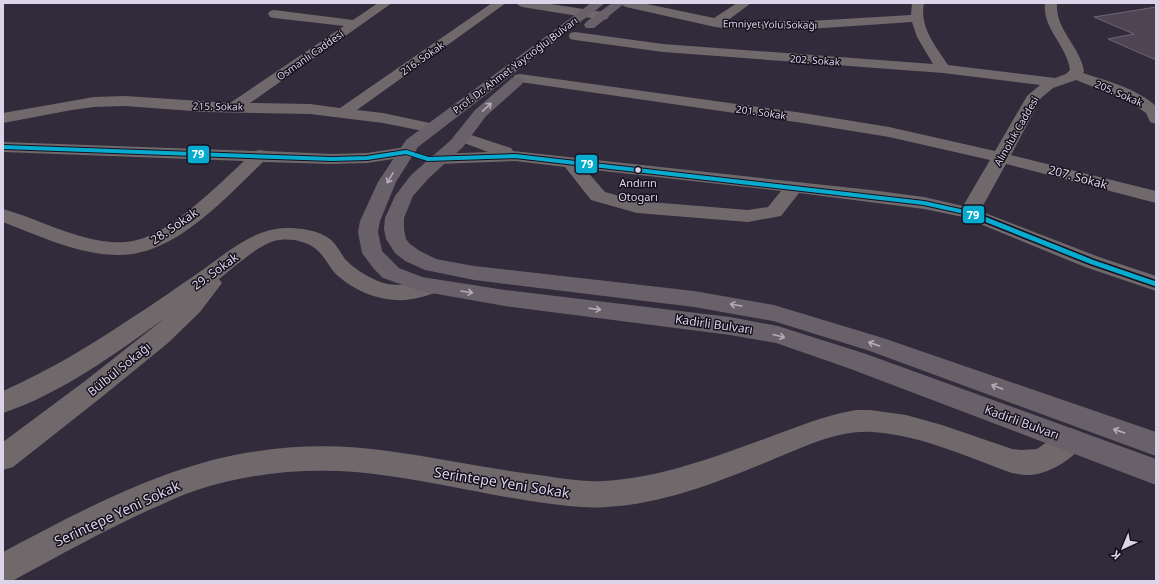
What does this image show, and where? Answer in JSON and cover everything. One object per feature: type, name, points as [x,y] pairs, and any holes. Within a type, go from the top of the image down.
[{"type":"main road","name":"Prof. Dr. Ahmet Yaycıoğlu Bulvarı","points":[[433,128],[585,13],[619,3]]},
{"type":"main road","name":"Prof. Dr. Ahmet Yaycıoğlu Bulvarı","points":[[462,137],[480,113],[520,78],[575,36],[601,9]]},
{"type":"main road","points":[[433,128],[450,131],[462,137]]},
{"type":"main road","name":"Kadirli Bulvarı","points":[[433,128],[418,138],[406,152],[387,182],[372,215],[368,232],[368,242],[372,253],[391,273],[405,279],[433,286],[505,298],[730,326],[778,335],[857,361],[1156,472]]},
{"type":"main road","name":"Kadirli Bulvarı","points":[[462,137],[454,147],[439,159],[414,184],[406,194],[394,215],[394,233],[399,243],[414,258],[427,263],[474,272],[694,299],[774,313],[875,344],[1156,444]]},
{"type":"main road","points":[[406,152],[420,158],[439,159]]},
{"type":"street","name":"Osmanlı Caddesi","points":[[234,107],[386,3]]},
{"type":"street","name":"216. Sokak","points":[[344,112],[500,3]]},
{"type":"street","points":[[522,3],[585,13]]},
{"type":"street","name":"Emniyet Yolu Sokağı","points":[[626,3],[715,23],[748,25],[809,25],[917,18]]},
{"type":"street","points":[[715,23],[745,3]]},
{"type":"street","points":[[919,3],[916,12],[919,27],[943,69]]},
{"type":"street","points":[[1047,10],[1075,59],[1078,66],[1075,75]]},
{"type":"street","points":[[274,14],[355,24]]},
{"type":"street","name":"202. Sokak","points":[[575,36],[692,50],[943,69],[1055,82]]},
{"type":"street","name":"Alınoluk Caddesi","points":[[969,213],[1035,96],[1048,85],[1075,75]]},
{"type":"street","name":"205. Sokak","points":[[1075,75],[1112,88],[1141,101],[1154,111]]},
{"type":"street","name":"201. Sokak","points":[[520,78],[850,125],[924,140],[1000,158]]},
{"type":"street","name":"215. Sokak","points":[[3,118],[72,104],[110,101],[290,108],[344,112],[433,128]]},
{"type":"street","points":[[462,137],[515,156]]},
{"type":"street","points":[[3,147],[350,159],[406,152]]},
{"type":"street","name":"28. Sokak","points":[[3,215],[90,245],[120,249],[135,247],[158,239],[190,217],[260,155]]},
{"type":"street","points":[[439,159],[515,156],[924,203],[969,213],[1092,262],[1156,284]]},
{"type":"street","name":"207. Sokak","points":[[1000,158],[1072,174],[1156,197]]},
{"type":"street","points":[[570,162],[598,196],[637,206],[748,216],[774,212],[795,187]]},
{"type":"street","name":"29. Sokak","points":[[3,402],[86,359],[129,332],[250,246],[260,240],[274,235],[306,236],[326,247],[339,266],[350,275],[373,288],[389,292],[405,293],[433,286]]},
{"type":"street","name":"Bülbül Sokağı","points":[[3,458],[86,395],[172,326],[201,296],[222,266]]},
{"type":"street","name":"Serintepe Yeni Sokak","points":[[3,569],[116,510],[164,489],[203,475],[272,462],[306,459],[386,463],[522,487],[573,493],[604,494],[637,490],[701,475],[816,431],[846,423],[869,421],[897,425],[919,430],[1012,461],[1028,464],[1039,462],[1047,458],[1071,440]]},
{"type":"building","points":[[1156,7],[1156,60],[1108,39],[1134,34],[1094,17]]},
{"type":"transit line","name":"79","points":[[3,147],[332,159],[367,158],[406,152],[428,159],[515,156],[871,196],[924,203],[969,213],[1092,262],[1156,284]]},
{"type":"place","name":"Andırın Otogarı","points":[[638,170]]}]
